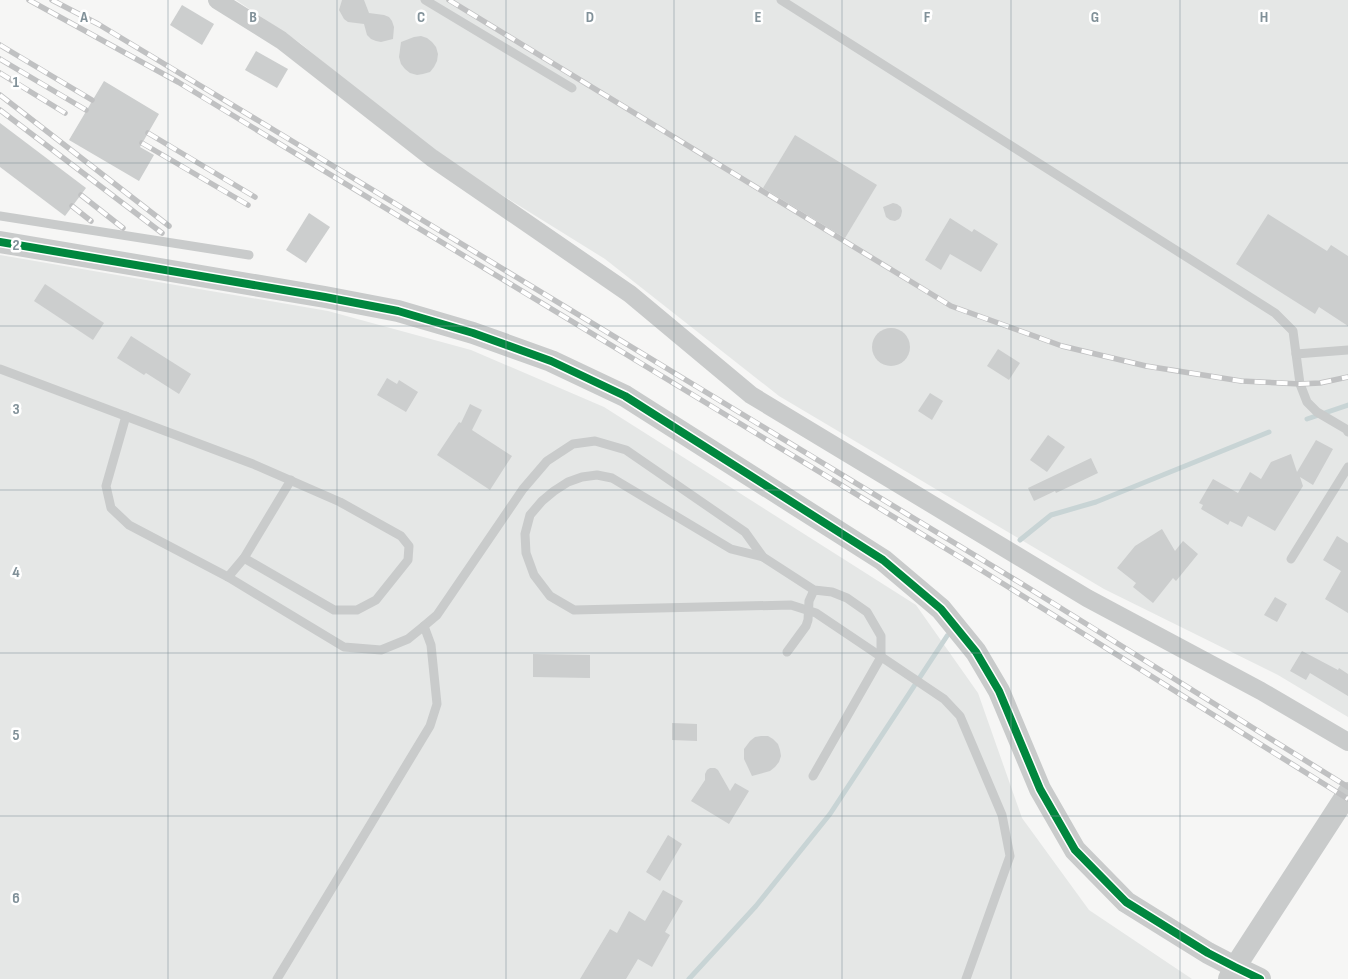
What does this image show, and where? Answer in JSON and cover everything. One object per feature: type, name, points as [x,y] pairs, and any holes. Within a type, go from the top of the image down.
[{"type":"street","points":[[216,0],[281,40],[432,158],[630,294],[751,396],[1087,598],[1261,691],[1348,742]]},
{"type":"street","points":[[0,242],[315,295],[398,311],[473,333],[551,361],[626,396],[883,560],[941,609],[976,652],[999,691],[1040,788],[1075,850],[1126,902],[1208,953],[1232,973],[1260,979]]},
{"type":"street","points":[[1232,973],[1348,793]]},
{"type":"lane","points":[[425,0],[572,88]]},
{"type":"lane","points":[[781,0],[1275,313],[1293,331],[1300,384],[1307,402],[1317,412],[1347,430]]},
{"type":"lane","points":[[0,216],[249,255]]},
{"type":"lane","points":[[1296,354],[1348,350]]},
{"type":"lane","points":[[0,368],[291,480],[340,502],[401,536],[409,546],[408,560],[376,600],[357,610],[334,610],[244,558]]},
{"type":"lane","points":[[126,416],[106,486],[111,508],[129,525],[228,577],[344,646],[381,650],[408,639],[437,615],[523,489],[547,461],[573,444],[595,441],[626,450],[745,532],[763,557]]},
{"type":"lane","points":[[1290,559],[1348,467]]},
{"type":"lane","points":[[813,776],[881,657],[881,636],[867,612],[847,598],[832,592],[814,590],[763,557],[731,549],[612,478],[597,474],[582,477],[568,482],[542,501],[530,515],[525,534],[526,553],[534,575],[550,596],[574,610],[791,606],[808,610],[816,613],[881,657],[897,668],[944,698],[960,716],[1002,815],[1010,856],[966,979]]},
{"type":"lane","points":[[228,577],[244,558],[291,480]]},
{"type":"lane","points":[[787,652],[806,626],[809,601],[814,590]]},
{"type":"lane","points":[[276,979],[430,726],[437,704],[431,645],[424,626]]},
{"type":"shaded area","points":[[236,0],[1348,0],[1348,717],[1278,675],[1104,589],[779,396],[605,259],[434,153],[300,43]]},
{"type":"shaded area","points":[[0,255],[328,311],[471,350],[604,407],[916,605],[978,693],[1022,818],[1089,910],[1192,979],[0,979]]},
{"type":"building","points":[[342,0],[364,0],[369,13],[389,17],[394,27],[393,39],[381,42],[371,39],[367,35],[364,24],[348,22],[344,19],[339,10]]},
{"type":"building","points":[[182,5],[214,24],[202,45],[170,25]]},
{"type":"building","points":[[421,36],[432,42],[438,54],[437,61],[430,72],[417,75],[405,69],[399,57],[401,42]]},
{"type":"building","points":[[256,51],[288,69],[277,88],[245,70]]},
{"type":"building","points":[[104,81],[159,114],[140,147],[154,155],[139,181],[69,140]]},
{"type":"building","points":[[0,123],[86,188],[65,216],[0,167]]},
{"type":"building","points":[[795,135],[877,185],[845,238],[763,188]]},
{"type":"building","points":[[893,203],[901,207],[902,211],[899,219],[895,221],[886,217],[883,207]]},
{"type":"building","points":[[309,213],[330,227],[306,263],[286,250]]},
{"type":"building","points":[[1268,214],[1327,251],[1331,245],[1348,256],[1348,326],[1319,307],[1315,314],[1236,264]]},
{"type":"building","points":[[950,218],[972,232],[974,229],[998,244],[981,272],[950,254],[941,270],[925,260]]},
{"type":"building","points":[[45,284],[104,323],[93,340],[34,301]]},
{"type":"building","points":[[891,328],[898,329],[904,334],[909,340],[909,354],[904,360],[898,365],[891,366],[884,365],[878,360],[873,354],[872,347],[873,340],[878,334],[884,329]]},
{"type":"building","points":[[131,336],[191,374],[179,394],[146,373],[144,375],[117,358]]},
{"type":"building","points":[[998,349],[1020,363],[1009,380],[987,366]]},
{"type":"building","points":[[387,378],[397,384],[399,380],[418,392],[406,412],[377,395]]},
{"type":"building","points":[[930,393],[943,401],[932,420],[918,411]]},
{"type":"building","points":[[470,404],[482,410],[472,430],[512,456],[490,490],[437,455],[459,422],[461,423]]},
{"type":"building","points":[[1048,435],[1065,447],[1047,472],[1030,460]]},
{"type":"building","points":[[1316,440],[1333,449],[1313,485],[1300,477],[1303,486],[1275,531],[1248,516],[1242,527],[1230,521],[1228,525],[1201,509],[1203,505],[1199,503],[1213,479],[1238,493],[1250,472],[1261,479],[1271,462],[1291,454],[1297,472]]},
{"type":"building","points":[[1091,458],[1098,473],[1034,501],[1028,488]]},
{"type":"building","points":[[1162,529],[1175,551],[1183,541],[1198,554],[1176,581],[1173,578],[1153,603],[1133,587],[1136,583],[1117,568],[1135,546]]},
{"type":"building","points":[[1337,536],[1348,543],[1348,613],[1325,599],[1341,571],[1323,560]]},
{"type":"building","points":[[1275,597],[1287,604],[1277,622],[1264,615]]},
{"type":"building","points":[[1302,651],[1348,674],[1348,696],[1310,673],[1306,680],[1290,671]]},
{"type":"building","points":[[533,654],[590,655],[590,678],[533,677]]},
{"type":"building","points":[[672,723],[697,724],[697,741],[672,740]]},
{"type":"building","points":[[768,736],[778,744],[781,756],[779,762],[770,771],[752,776],[744,759],[744,749],[755,737]]},
{"type":"building","points":[[710,768],[718,770],[730,791],[735,783],[749,791],[729,824],[691,801],[705,780],[705,774]]},
{"type":"building","points":[[668,835],[682,844],[660,881],[646,872]]},
{"type":"building","points":[[663,890],[683,901],[665,932],[670,935],[652,967],[638,959],[626,979],[580,979],[610,929],[617,933],[629,911],[645,921]]},
{"type":"waterway","points":[[1307,419],[1348,405]]},
{"type":"waterway","points":[[1020,540],[1051,515],[1096,502],[1269,432]]},
{"type":"waterway","points":[[689,979],[756,906],[830,814],[947,636]]},
{"type":"railway","points":[[29,0],[178,82],[981,570],[1348,799]]},
{"type":"railway","points":[[52,0],[98,24],[1027,587],[1348,787]]},
{"type":"railway","points":[[449,0],[951,306],[1062,346],[1146,366],[1241,381],[1300,384],[1320,383],[1348,377]]},
{"type":"railway","points":[[0,45],[92,100]]},
{"type":"railway","points":[[0,59],[86,110]]},
{"type":"railway","points":[[0,73],[65,113]]},
{"type":"railway","points":[[0,95],[169,226]]},
{"type":"railway","points":[[0,110],[162,233]]},
{"type":"railway","points":[[148,133],[255,197]]},
{"type":"railway","points":[[142,143],[248,205]]},
{"type":"railway","points":[[81,195],[123,228]]},
{"type":"railway","points":[[72,206],[91,221]]},
{"type":"cycle path","points":[[0,242],[398,311],[473,333],[551,361],[625,396],[883,560],[941,609],[976,652],[999,691],[1040,789],[1075,850],[1126,902],[1208,953],[1260,979]]}]
